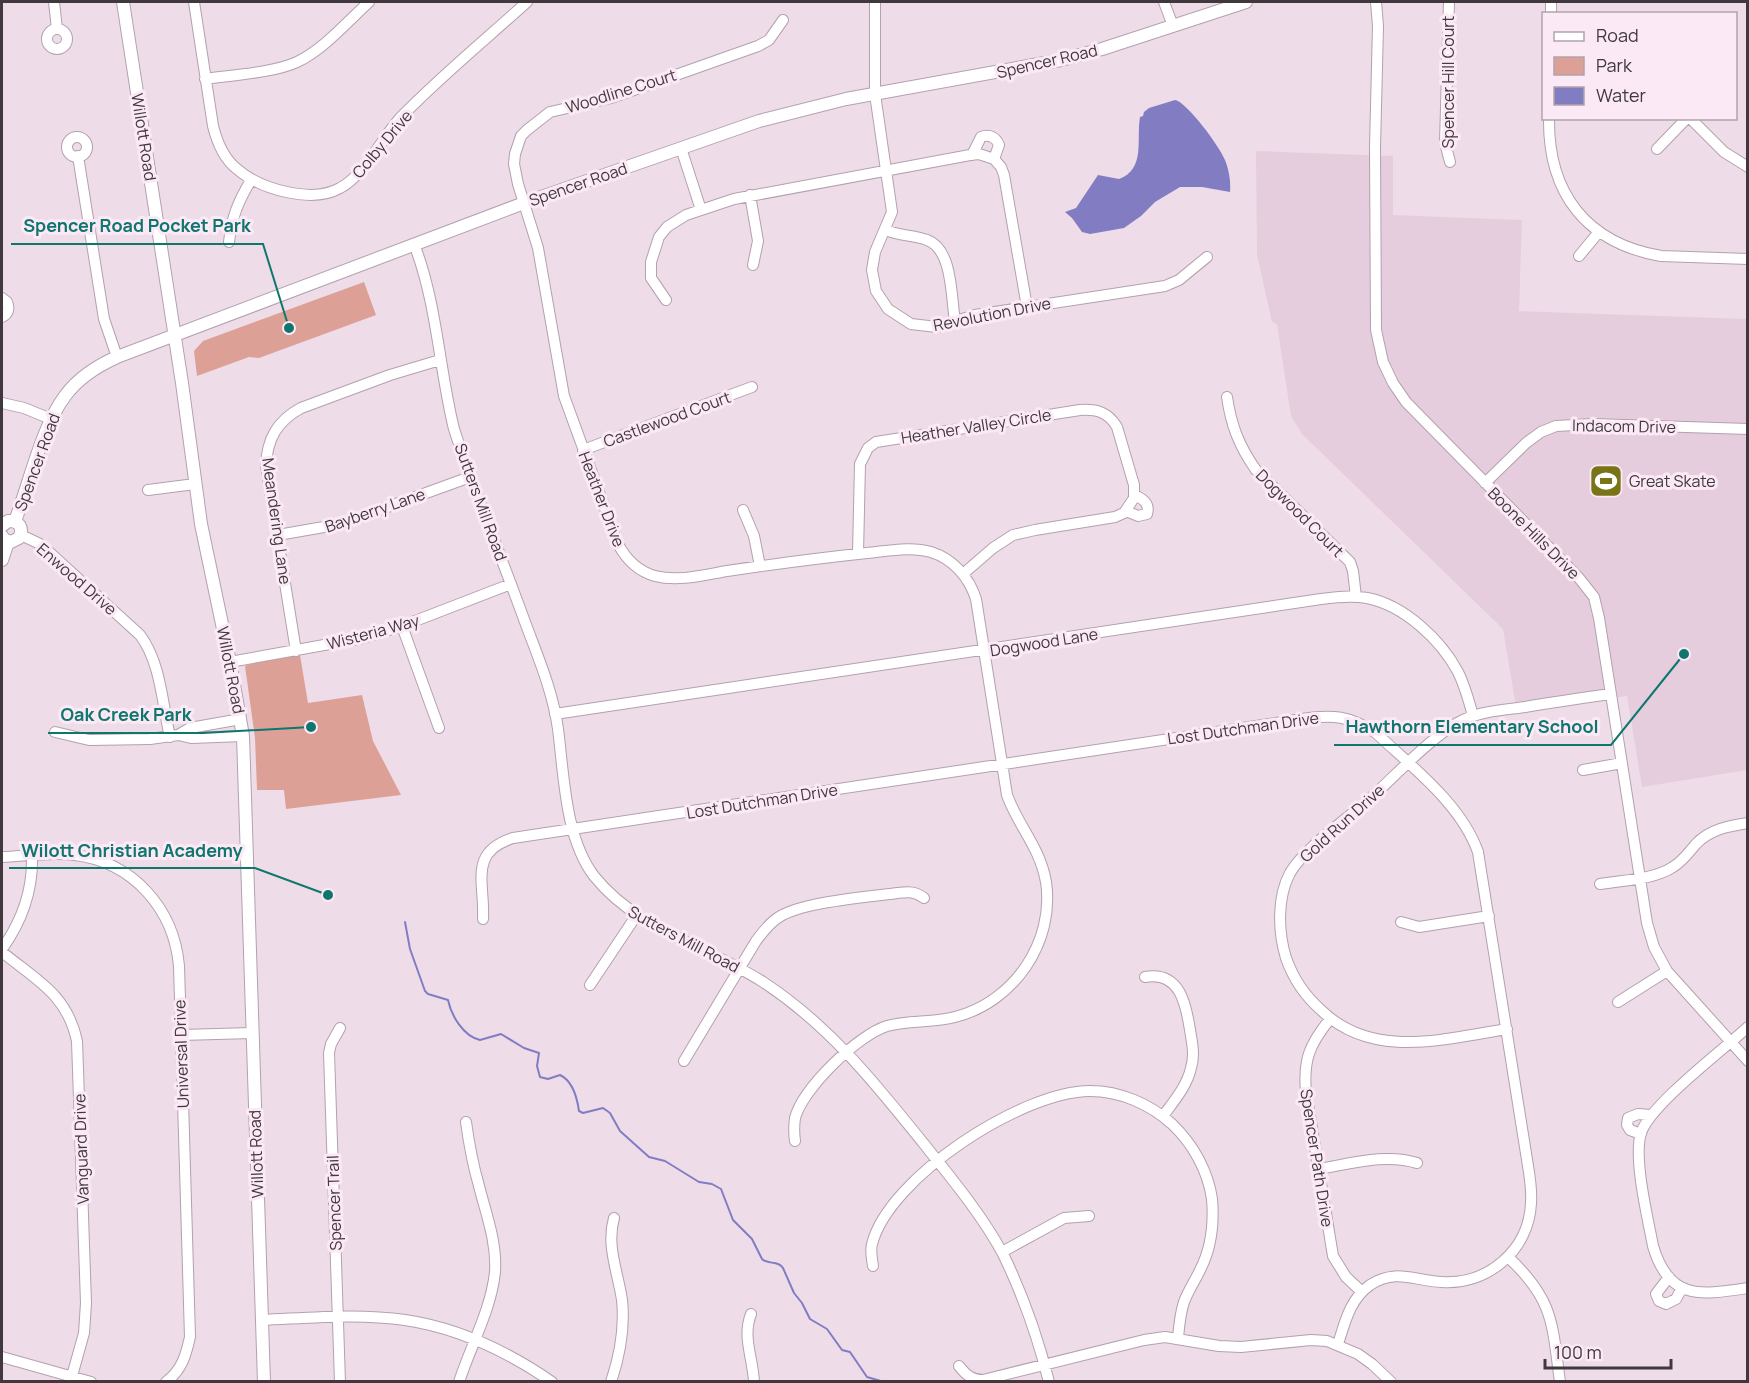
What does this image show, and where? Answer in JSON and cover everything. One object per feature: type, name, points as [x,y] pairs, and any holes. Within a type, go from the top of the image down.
[{"type":"main road","name":"Willott Road","points":[[123,2],[175,334],[201,524],[243,736],[264,1382]]},
{"type":"main road","name":"Spencer Road","points":[[15,521],[51,419],[64,397],[90,372],[117,357],[524,202],[790,112],[1061,60],[1245,2]]},
{"type":"main road","points":[[2,526],[8,521],[15,521],[21,529],[21,535],[14,541],[5,539],[2,560]]},
{"type":"street","points":[[54,2],[57,29]]},
{"type":"street","name":"Colby Drive","points":[[194,2],[217,142],[235,168],[251,180],[304,195],[318,196],[341,188],[353,179],[401,117],[527,2]]},
{"type":"street","points":[[205,79],[284,67],[297,62],[309,55],[369,2]]},
{"type":"street","name":"Revolution Drive","points":[[875,2],[875,94],[892,212],[873,261],[874,281],[881,300],[894,315],[921,327],[938,327],[975,315],[1165,286],[1179,280],[1207,257]]},
{"type":"street","points":[[1164,2],[1173,26]]},
{"type":"street","name":"Boone Hills Drive","points":[[1376,2],[1378,26],[1374,285],[1377,340],[1388,373],[1406,402],[1579,578],[1594,597],[1650,935],[1667,972],[1748,1062]]},
{"type":"street","name":"Spencer Hill Court","points":[[1449,2],[1445,143],[1450,162]]},
{"type":"street","name":"Woodline Court","points":[[524,202],[516,175],[515,154],[521,136],[542,116],[550,112],[611,98],[758,46],[769,40],[783,20]]},
{"type":"street","points":[[1549,120],[1552,161],[1559,182],[1567,198],[1581,216],[1598,232],[1614,242],[1654,255],[1748,259]]},
{"type":"street","points":[[1657,149],[1686,120]]},
{"type":"street","points":[[1690,120],[1724,152],[1748,167]]},
{"type":"street","points":[[972,155],[981,137],[990,136],[996,138],[999,145],[994,159]]},
{"type":"street","points":[[681,148],[701,210]]},
{"type":"street","points":[[666,300],[653,281],[650,272],[654,249],[659,237],[667,227],[686,215],[750,195],[979,154],[994,159],[1001,167],[1006,184],[1027,307]]},
{"type":"street","points":[[78,156],[104,319],[117,357]]},
{"type":"street","points":[[229,242],[231,220],[251,180]]},
{"type":"street","points":[[750,195],[758,241],[753,265]]},
{"type":"street","name":"Heather Drive","points":[[524,202],[538,248],[559,376],[567,405],[618,544],[632,564],[653,575],[678,578],[910,549],[924,550],[944,557],[963,574]]},
{"type":"street","points":[[886,230],[902,236],[929,241],[941,250],[946,263],[955,321]]},
{"type":"street","points":[[1580,256],[1598,232]]},
{"type":"street","name":"Sutters Mill Road","points":[[414,244],[425,271],[454,429],[548,683],[555,714],[567,804],[582,856],[593,875],[620,904],[636,916],[740,968],[799,1009],[847,1051],[965,1196],[1002,1252],[1022,1297],[1049,1382]]},
{"type":"street","points":[[2,298],[7,302],[9,308],[2,317]]},
{"type":"street","name":"Meandering Lane","points":[[296,651],[266,466],[269,442],[281,422],[290,414],[319,400],[400,371],[440,360]]},
{"type":"street","name":"Castlewood Court","points":[[583,450],[752,387]]},
{"type":"street","name":"Dogwood Court","points":[[1227,397],[1230,420],[1244,453],[1256,470],[1350,562],[1356,597]]},
{"type":"street","points":[[2,403],[24,408],[51,419]]},
{"type":"street","name":"Heather Valley Circle","points":[[858,554],[860,464],[868,448],[876,442],[1080,410],[1101,411],[1113,420],[1134,485],[1134,495],[1147,503],[1149,509],[1147,514],[1138,516],[1126,512],[1115,517],[1013,535],[993,548],[963,574]]},
{"type":"street","name":"Indacom Drive","points":[[1485,483],[1526,443],[1541,432],[1556,426],[1577,424],[1748,429]]},
{"type":"street","name":"Bayberry Lane","points":[[278,535],[306,532],[341,524],[470,477]]},
{"type":"street","points":[[148,490],[195,484]]},
{"type":"street","points":[[1126,512],[1134,495]]},
{"type":"street","points":[[743,510],[754,536],[760,566]]},
{"type":"street","name":"Enwood Drive","points":[[21,535],[40,544],[135,623],[151,652],[174,736]]},
{"type":"street","points":[[795,1141],[796,1118],[800,1108],[818,1081],[847,1051],[862,1039],[885,1027],[900,1023],[948,1019],[977,1010],[1003,992],[1032,958],[1046,914],[1046,882],[1039,854],[1011,807],[1002,765],[976,599],[963,574]]},
{"type":"street","name":"Wisteria Way","points":[[230,662],[363,638],[402,626],[511,584]]},
{"type":"street","name":"Dogwood Lane","points":[[555,714],[1321,599],[1356,597],[1369,598],[1401,612],[1431,637],[1458,672],[1473,716]]},
{"type":"street","points":[[402,626],[439,728]]},
{"type":"street","name":"Gold Run Drive","points":[[1507,1029],[1406,1043],[1370,1039],[1330,1019],[1304,992],[1289,964],[1280,918],[1284,888],[1288,876],[1302,857],[1447,730],[1473,716],[1611,694]]},
{"type":"street","name":"Lost Dutchman Drive","points":[[483,919],[481,852],[513,838],[1322,716],[1337,716],[1365,726],[1376,733],[1449,802],[1467,828],[1480,858],[1531,1187],[1531,1202],[1527,1227],[1522,1239],[1508,1257],[1485,1274],[1463,1281],[1440,1282],[1400,1276],[1381,1280],[1362,1292]]},
{"type":"street","points":[[174,736],[190,728],[241,719]]},
{"type":"street","points":[[55,732],[89,740],[243,736]]},
{"type":"street","points":[[1583,770],[1622,763]]},
{"type":"street","points":[[1600,884],[1656,874],[1673,867],[1706,835],[1718,829],[1748,823]]},
{"type":"street","name":"Universal Drive","points":[[2,857],[74,855],[103,862],[128,874],[152,897],[166,919],[176,945],[190,1337],[182,1363],[173,1380]]},
{"type":"street","points":[[2,950],[26,902],[31,884],[32,856]]},
{"type":"street","points":[[684,1061],[764,931],[779,916],[792,910],[903,892],[918,894],[924,898]]},
{"type":"street","points":[[1401,922],[1419,927],[1489,915]]},
{"type":"street","points":[[590,985],[636,916]]},
{"type":"street","name":"Vanguard Drive","points":[[2,950],[58,998],[71,1019],[77,1041],[86,1324],[72,1376]]},
{"type":"street","points":[[1618,1002],[1667,972]]},
{"type":"street","points":[[1145,977],[1161,976],[1179,990],[1184,999],[1192,1040],[1192,1064],[1189,1075],[1182,1090],[1163,1116]]},
{"type":"street","name":"Spencer Path Drive","points":[[1330,1019],[1312,1043],[1305,1068],[1306,1092],[1333,1256],[1346,1277],[1362,1292]]},
{"type":"street","points":[[1748,1027],[1666,1099],[1650,1115],[1641,1134],[1641,1172],[1653,1246],[1662,1268],[1682,1288],[1704,1293],[1748,1288]]},
{"type":"street","name":"Spencer Trail","points":[[340,1028],[329,1053],[340,1382]]},
{"type":"street","points":[[180,1035],[252,1033]]},
{"type":"street","points":[[873,1266],[872,1245],[879,1228],[906,1191],[937,1160],[962,1142],[1035,1103],[1056,1095],[1091,1091],[1113,1094],[1135,1101],[1163,1116],[1185,1137],[1209,1183],[1213,1214],[1206,1257],[1183,1305],[1178,1338]]},
{"type":"street","points":[[1641,1134],[1630,1130],[1627,1125],[1628,1118],[1638,1113],[1650,1115]]},
{"type":"street","points":[[459,1382],[476,1338],[495,1271],[490,1228],[473,1165],[466,1122]]},
{"type":"street","points":[[1318,1169],[1390,1158],[1417,1163]]},
{"type":"street","points":[[1002,1252],[1064,1218],[1089,1216]]},
{"type":"street","points":[[611,1382],[619,1355],[623,1326],[620,1285],[610,1239],[614,1218]]},
{"type":"street","points":[[1508,1257],[1537,1288],[1548,1309],[1560,1382]]},
{"type":"street","points":[[1669,1277],[1656,1294],[1659,1301],[1666,1304],[1676,1299],[1682,1288]]},
{"type":"street","points":[[1338,1344],[1350,1309],[1362,1292]]},
{"type":"street","points":[[752,1314],[748,1322],[747,1334],[754,1382]]},
{"type":"street","points":[[262,1320],[338,1317],[405,1320],[476,1338],[519,1360],[552,1382]]},
{"type":"street","points":[[959,1366],[966,1375],[975,1380],[983,1380],[1144,1340],[1178,1338],[1219,1346],[1241,1347],[1311,1340],[1338,1344],[1372,1364],[1391,1382]]},
{"type":"street","points":[[2,1357],[90,1382]]},
{"type":"shaded area","points":[[1256,151],[1393,156],[1393,215],[1522,220],[1519,311],[1747,319],[1747,770],[1642,787],[1627,696],[1517,713],[1503,629],[1302,434],[1291,416],[1277,324],[1272,322],[1257,255]]},
{"type":"green space","points":[[364,282],[376,315],[259,358],[249,357],[197,376],[194,351],[203,341]]},
{"type":"green space","points":[[300,655],[308,703],[362,695],[373,741],[401,795],[286,809],[284,790],[257,790],[255,738],[245,666]]},
{"type":"water","points":[[1175,100],[1195,116],[1222,154],[1229,172],[1230,192],[1202,187],[1180,187],[1155,202],[1124,228],[1090,234],[1082,232],[1065,212],[1076,208],[1098,175],[1119,179],[1133,168],[1138,153],[1140,117],[1149,108]]},
{"type":"waterway","points":[[405,922],[410,949],[425,991],[448,1000],[463,1030],[480,1040],[501,1034],[524,1048],[539,1053],[537,1066],[540,1077],[548,1079],[560,1075],[568,1081],[574,1090],[579,1111],[583,1113],[603,1108],[610,1113],[620,1131],[649,1157],[665,1161],[699,1182],[712,1184],[721,1189],[733,1220],[752,1239],[762,1259],[783,1268],[794,1293],[810,1319],[827,1329],[842,1350],[850,1352],[867,1377],[884,1382]]},
{"type":"place","name":"Spencer Road Pocket Park","points":[[289,328]]},
{"type":"place","name":"Great Skate","points":[[1606,481]]},
{"type":"place","name":"Hawthorn Elementary School","points":[[1684,654]]},
{"type":"place","name":"Oak Creek Park","points":[[311,727]]},
{"type":"place","name":"Wilott Christian Academy","points":[[328,895]]}]
